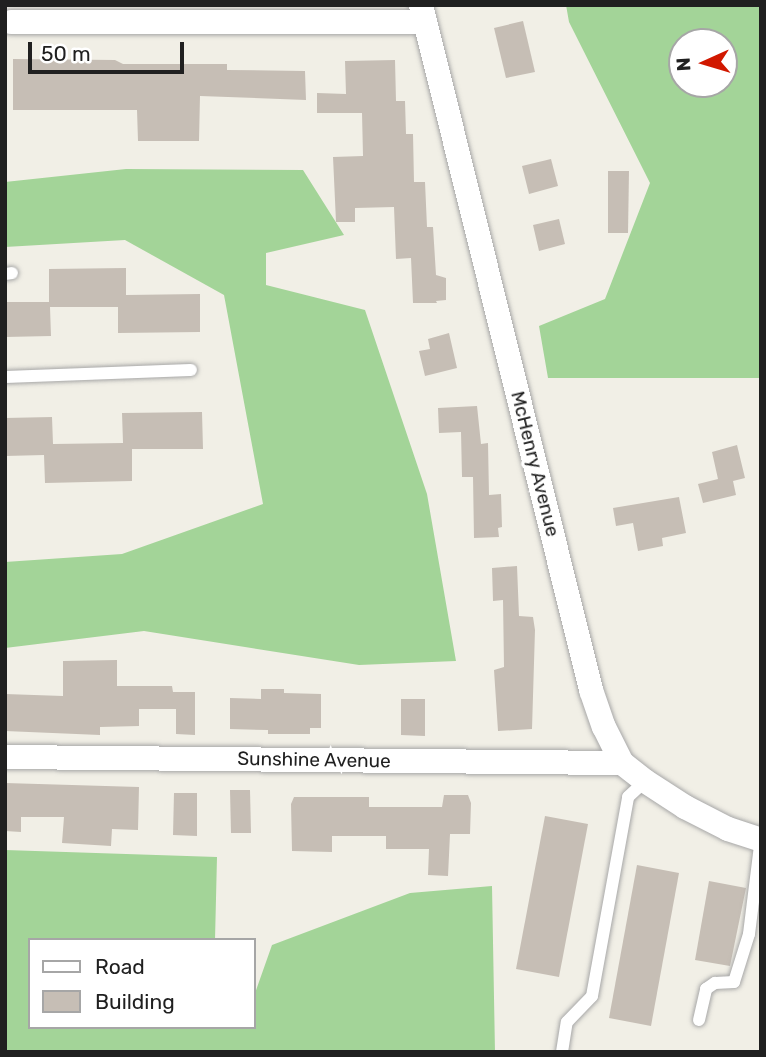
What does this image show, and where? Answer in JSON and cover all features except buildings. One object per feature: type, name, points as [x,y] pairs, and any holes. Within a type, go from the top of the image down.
[{"type":"street","points":[[11,22],[423,13]]},
{"type":"street","name":"McHenry Avenue","points":[[423,13],[591,690],[622,763],[685,807],[728,829],[760,839]]},
{"type":"street","name":"Sunshine Avenue","points":[[5,757],[622,763]]},
{"type":"lane","points":[[5,377],[191,370]]},
{"type":"lane","points":[[562,1052],[567,1022],[592,996],[628,797],[645,781]]},
{"type":"lane","points":[[699,1020],[706,989],[715,983],[734,982],[750,934],[760,839]]},
{"type":"green space","points":[[566,5],[761,5],[761,378],[548,378],[539,326],[605,299],[650,183],[569,22]]},
{"type":"green space","points":[[126,169],[303,170],[344,235],[266,253],[266,285],[365,310],[427,494],[456,661],[359,665],[144,631],[5,648],[5,562],[122,554],[263,504],[224,295],[125,240],[5,247],[5,182]]},
{"type":"green space","points":[[5,850],[217,857],[215,938],[28,938],[28,1029],[256,1029],[256,990],[272,945],[410,893],[492,886],[495,1052],[5,1052]]}]
